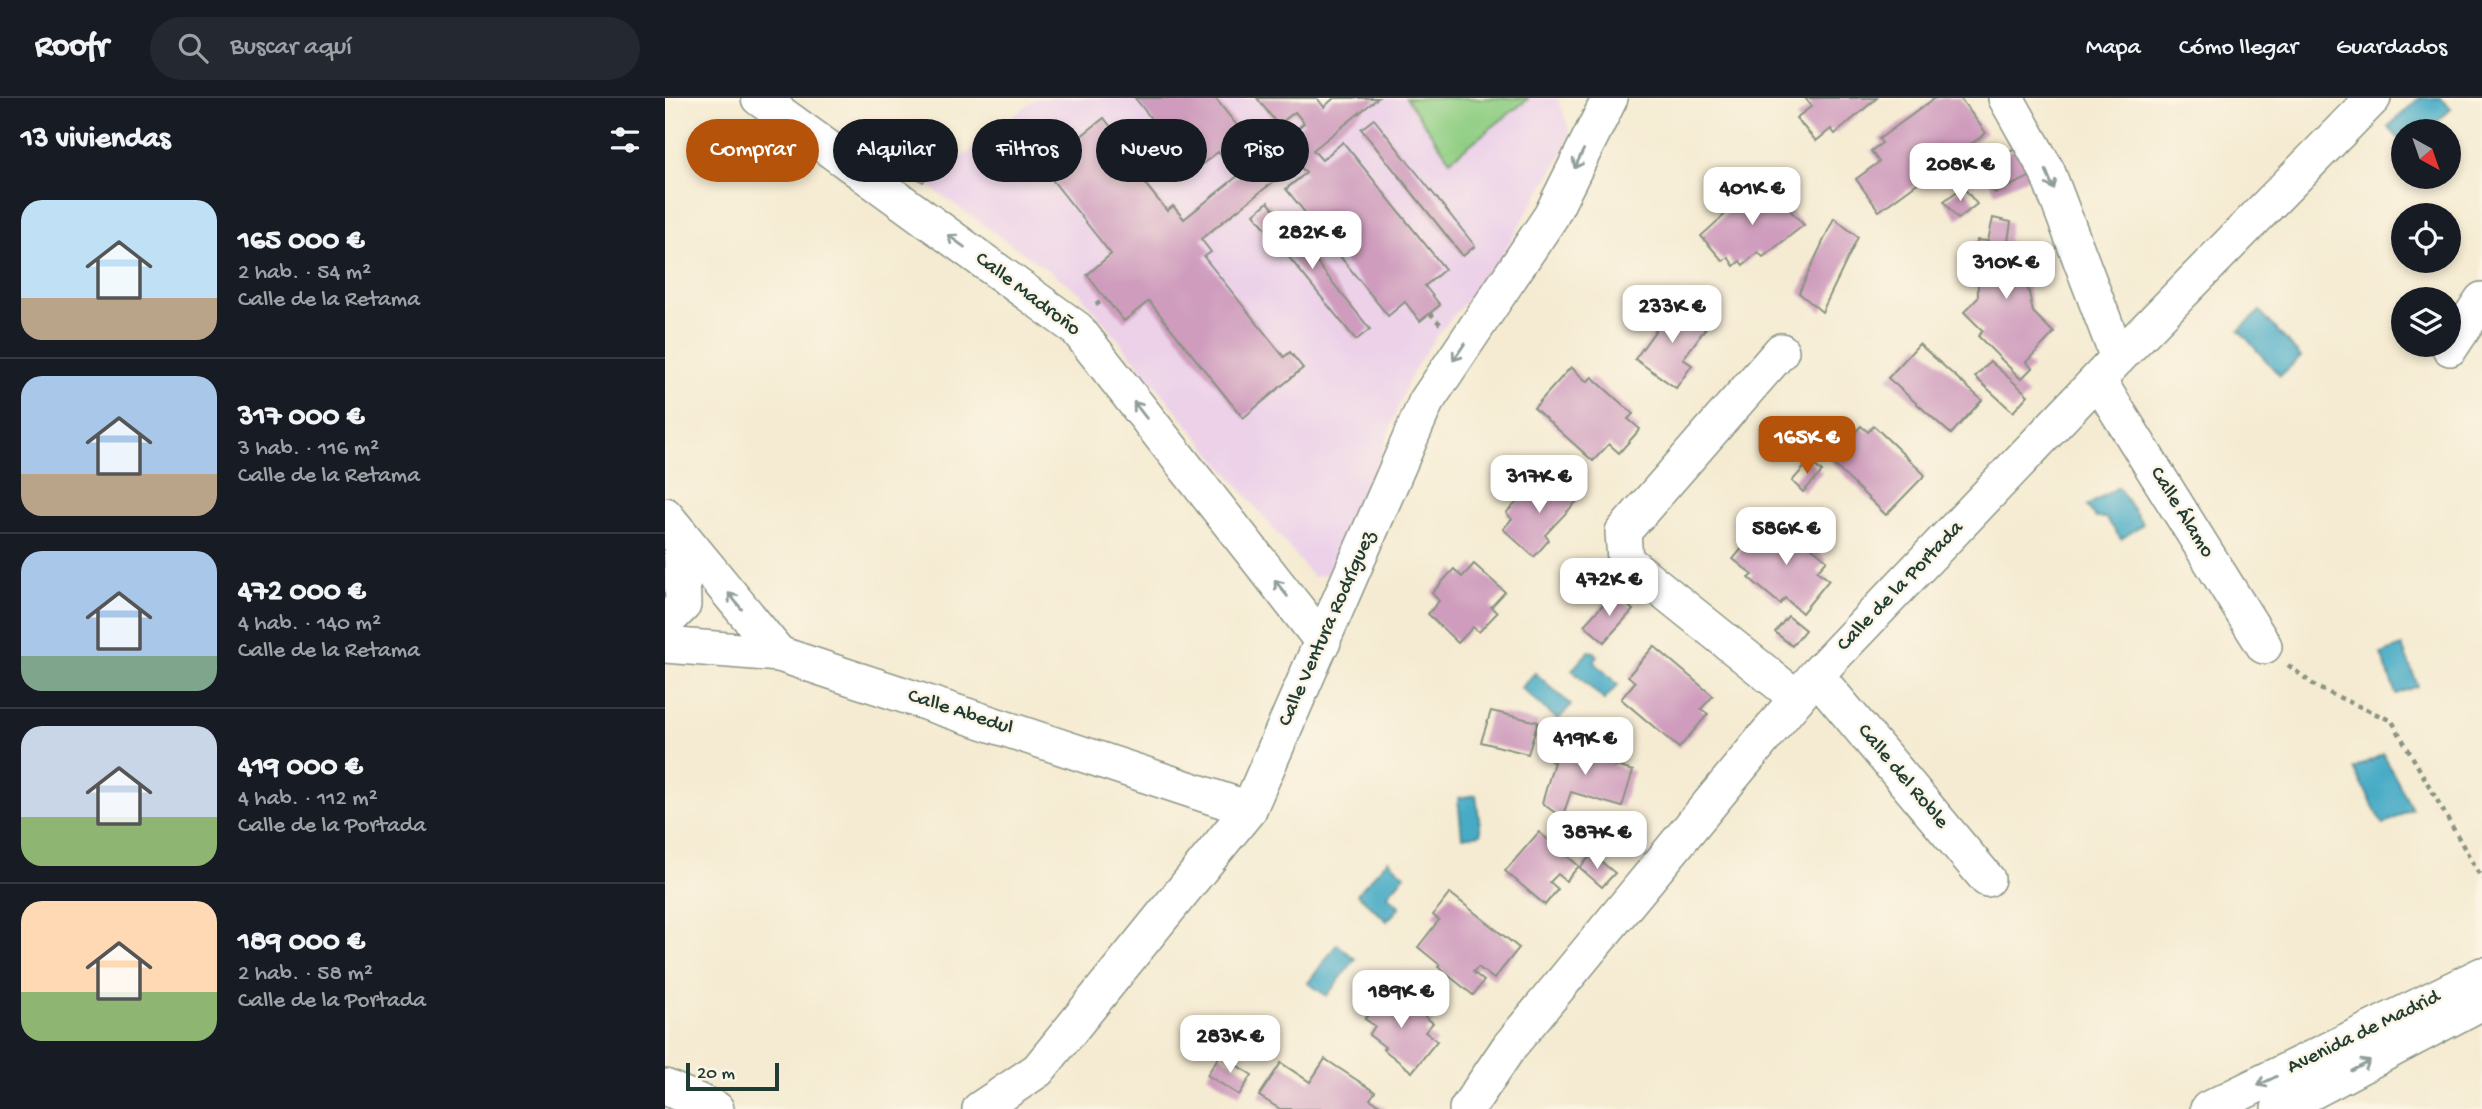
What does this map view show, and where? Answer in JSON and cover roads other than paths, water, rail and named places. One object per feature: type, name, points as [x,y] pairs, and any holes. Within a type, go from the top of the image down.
[{"type":"street","name":"Calle Madroño","points":[[759,98],[1077,329],[1323,642]]},
{"type":"street","name":"Calle Ventura Rodríguez","points":[[980,1109],[1038,1070],[1249,809],[1426,402],[1551,216],[1610,98]]},
{"type":"street","name":"Calle Álamo","points":[[2006,98],[2047,171],[2108,369],[2264,646]]},
{"type":"street","name":"Calle de la Portada","points":[[1467,1109],[1509,1047],[1807,687],[2108,369],[2373,98]]},
{"type":"street","points":[[2461,332],[2482,300]]},
{"type":"street","name":"Calle del Roble","points":[[1781,351],[1623,532],[1625,560],[1807,687],[1987,879]]},
{"type":"street","points":[[665,623],[683,605],[673,525]]},
{"type":"street","points":[[673,525],[779,654]]},
{"type":"street","name":"Calle Abedul","points":[[665,645],[779,654],[1249,809]]},
{"type":"street","name":"Avenida de Madrid","points":[[2208,1109],[2482,975]]},
{"type":"street","name":"Avenida de Madrid","points":[[2279,1109],[2482,1002]]},
{"type":"street","points":[[665,1087],[716,1109]]},
{"type":"water","points":[[2419,98],[2441,98],[2451,109],[2440,119],[2397,119]]},
{"type":"water","points":[[2260,311],[2301,357],[2280,376],[2239,330]]},
{"type":"water","points":[[2118,487],[2143,524],[2121,539],[2106,518],[2096,518],[2087,506]]},
{"type":"water","points":[[2402,646],[2418,686],[2396,694],[2381,654]]},
{"type":"water","points":[[1589,651],[1597,656],[1594,662],[1618,685],[1604,700],[1572,670]]},
{"type":"water","points":[[1535,673],[1571,705],[1558,720],[1521,688]]},
{"type":"water","points":[[2383,754],[2412,809],[2383,825],[2354,769]]},
{"type":"water","points":[[1476,795],[1481,834],[1462,837],[1458,798]]},
{"type":"water","points":[[1388,860],[1405,875],[1387,895],[1400,907],[1387,921],[1357,894]]},
{"type":"water","points":[[1337,944],[1355,959],[1327,996],[1308,983]]}]
